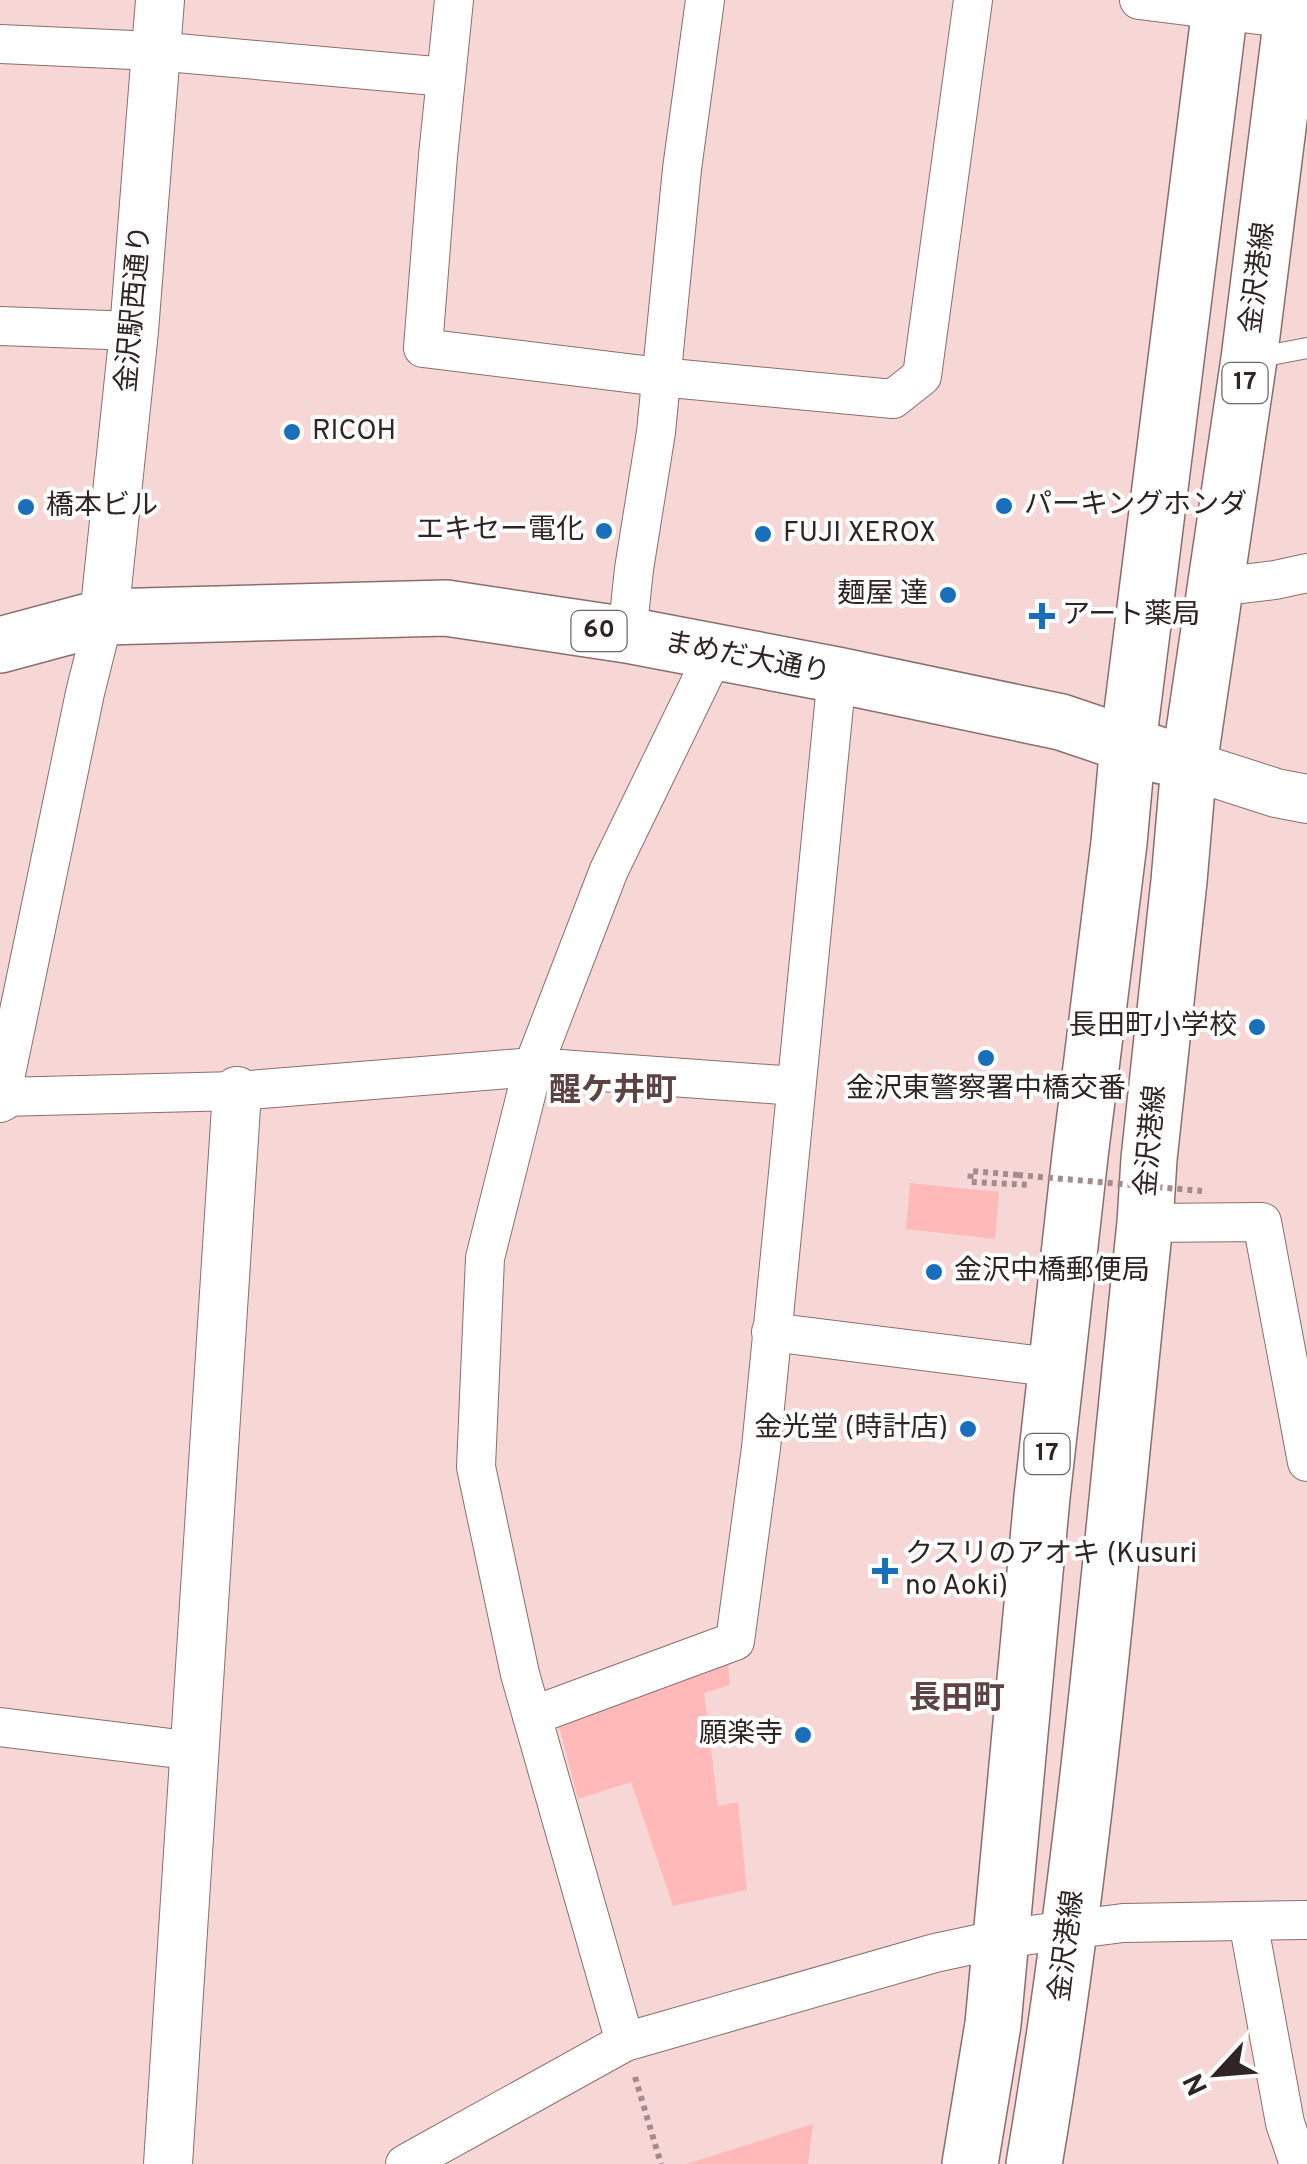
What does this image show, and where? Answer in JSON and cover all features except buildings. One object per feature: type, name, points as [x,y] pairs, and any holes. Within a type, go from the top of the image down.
[{"type":"main road","name":"17","points":[[970,2164],[993,2024],[1042,1497],[1080,1156],[1220,5]]},
{"type":"main road","name":"金沢港線","points":[[1034,2164],[1070,1928],[1189,765],[1248,359],[1293,9]]},
{"type":"main road","name":"まめだ大通り","points":[[0,645],[104,617],[446,608],[627,636],[1061,722],[1189,765]]},
{"type":"street","name":"金沢駅西通り","points":[[104,617],[134,330],[160,0]]},
{"type":"street","points":[[454,0],[423,348],[660,377],[893,399],[922,376],[974,0]]},
{"type":"street","points":[[627,636],[656,432],[682,169],[705,0]]},
{"type":"street","points":[[1139,0],[1293,9]]},
{"type":"street","points":[[0,44],[155,51],[446,77]]},
{"type":"street","points":[[0,326],[134,330]]},
{"type":"street","points":[[1216,587],[1307,573]]},
{"type":"street","points":[[104,617],[0,1099],[237,1091],[533,1067],[796,1086]]},
{"type":"street","points":[[625,2042],[520,1674],[476,1467],[484,1258],[533,1067],[609,870],[714,654]]},
{"type":"street","points":[[532,1716],[735,1641],[761,1448],[837,675]]},
{"type":"street","points":[[1189,765],[1307,799]]},
{"type":"street","points":[[168,2164],[237,1091]]},
{"type":"street","points":[[1144,1223],[1262,1222],[1307,1462]]},
{"type":"street","points":[[772,1332],[1058,1368]]},
{"type":"street","points":[[0,1728],[195,1752]]},
{"type":"street","points":[[1248,1920],[1296,2121],[1298,2164]]},
{"type":"street","points":[[405,2164],[625,2042],[936,1953],[1070,1928],[1122,1923],[1307,1920]]},
{"type":"lane","points":[[1248,359],[1307,348]]},
{"type":"path","points":[[1044,1186],[970,1182],[971,1172],[1202,1191]]},
{"type":"path","points":[[625,2042],[661,2164]]},
{"type":"shaded area","points":[[910,1183],[999,1192],[995,1239],[906,1229]]},
{"type":"shaded area","points":[[728,1662],[730,1685],[704,1693],[718,1806],[738,1802],[747,1890],[673,1906],[631,1782],[578,1799],[559,1726]]},
{"type":"shaded area","points":[[813,2124],[808,2164],[686,2164]]},
{"type":"place","name":"RICOH","points":[[292,432]]},
{"type":"place","name":"パーキングホンダ","points":[[1004,506]]},
{"type":"place","name":"橋本ビル","points":[[26,507]]},
{"type":"place","name":"エキセー電化","points":[[604,531]]},
{"type":"place","name":"FUJI XEROX","points":[[763,534]]},
{"type":"place","name":"麺屋 達","points":[[948,595]]},
{"type":"place","name":"アート薬局","points":[[1042,616]]},
{"type":"place","name":"長田町小学校","points":[[1257,1027]]},
{"type":"place","name":"金沢東警察署中橋交番","points":[[986,1058]]},
{"type":"place","name":"金沢中橋郵便局","points":[[934,1272]]},
{"type":"place","name":"金光堂 (時計店)","points":[[968,1429]]},
{"type":"place","name":"クスリのアオキ (Kusuri no Aoki)","points":[[885,1571]]},
{"type":"place","name":"願楽寺","points":[[803,1735]]},
{"type":"district","name":"醒ケ井町","points":[[613,1092]]},
{"type":"district","name":"長田町","points":[[957,1700]]}]
